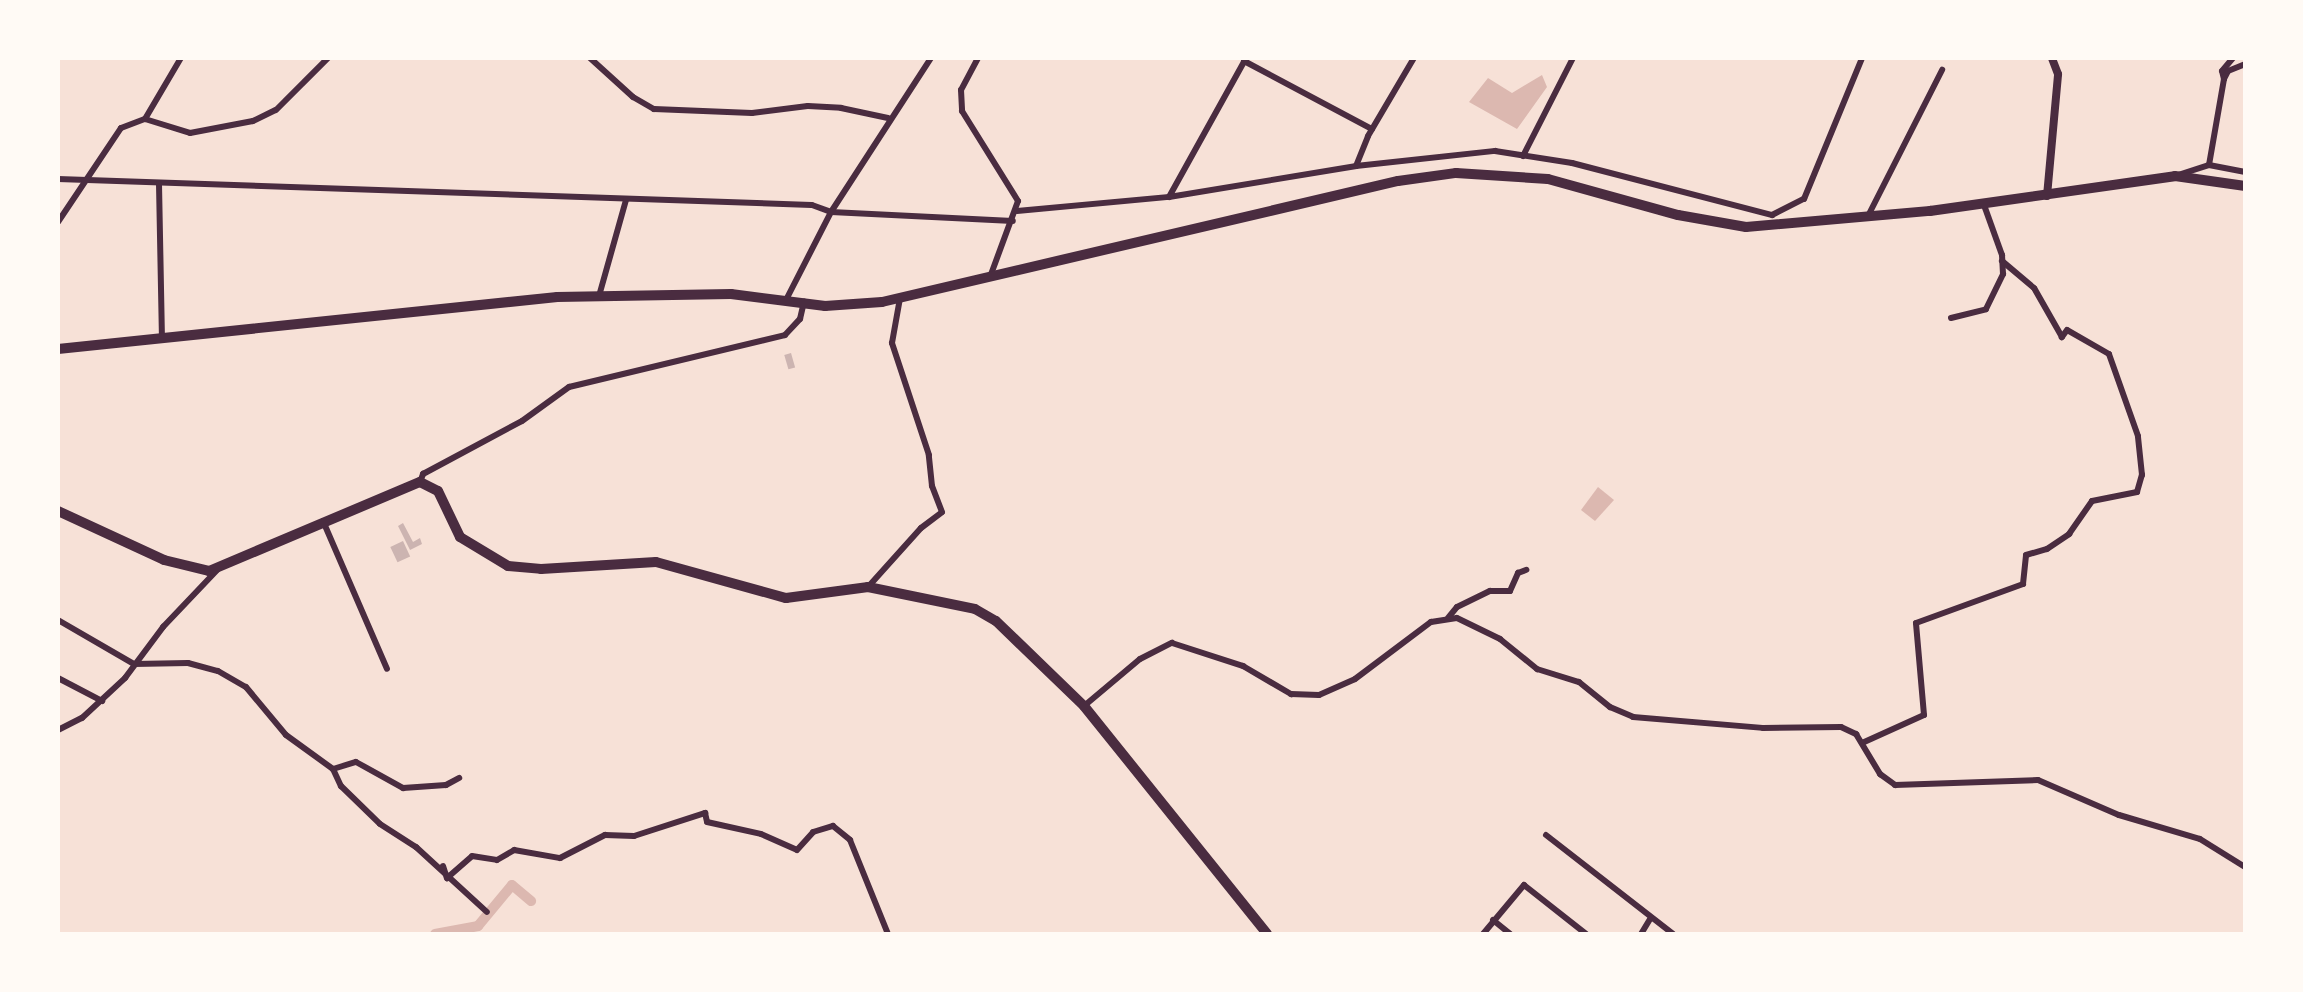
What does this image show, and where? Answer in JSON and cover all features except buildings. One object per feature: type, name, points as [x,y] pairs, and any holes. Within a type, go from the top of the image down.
[{"type":"main road","points":[[58,349],[484,303],[599,296],[787,298],[846,305],[900,298],[1398,181],[1456,173],[1548,179],[1735,225],[1867,218],[1984,205],[2175,176],[2245,186]]},
{"type":"main road","points":[[58,511],[164,560],[201,571],[218,569],[323,521],[420,482],[438,491],[460,537],[509,566],[541,569],[656,562],[786,598],[868,587],[921,594],[984,613],[1084,706],[1267,934]]},
{"type":"street","points":[[145,119],[181,58]]},
{"type":"street","points":[[58,222],[121,128],[145,119],[190,133],[253,121],[276,110],[328,58]]},
{"type":"street","points":[[590,58],[633,97],[654,109],[752,113],[808,106],[841,108],[888,118]]},
{"type":"street","points":[[787,298],[831,212],[888,118],[931,58]]},
{"type":"street","points":[[978,58],[961,90],[962,111],[1018,201],[1017,211],[990,276]]},
{"type":"street","points":[[1356,166],[1371,129],[1414,58]]},
{"type":"street","points":[[1523,156],[1573,58]]},
{"type":"street","points":[[1017,211],[1169,197],[1356,166],[1495,151],[1572,163],[1772,215],[1804,199],[1862,58]]},
{"type":"street","points":[[2047,196],[2058,74],[2052,58]]},
{"type":"street","points":[[2224,79],[2222,71],[2233,58]]},
{"type":"street","points":[[1169,197],[1245,60],[1371,129]]},
{"type":"street","points":[[2209,165],[2224,79],[2228,71],[2245,64]]},
{"type":"street","points":[[1867,218],[1942,70]]},
{"type":"street","points":[[2175,176],[2209,165],[2245,172]]},
{"type":"street","points":[[58,180],[812,205],[831,212],[1013,221]]},
{"type":"street","points":[[159,184],[162,338]]},
{"type":"street","points":[[599,296],[626,200]]},
{"type":"street","points":[[1951,318],[1986,309],[2003,274],[2002,261],[1984,205]]},
{"type":"street","points":[[1862,743],[1924,715],[1916,623],[2023,584],[2026,555],[2047,549],[2069,534],[2092,501],[2137,492],[2142,475],[2138,436],[2109,355],[2067,330],[2062,337],[2034,288],[2002,261]]},
{"type":"street","points":[[868,587],[921,528],[942,512],[932,486],[929,455],[892,344],[900,298]]},
{"type":"street","points":[[420,482],[423,474],[522,421],[569,387],[785,335],[800,319],[804,300]]},
{"type":"street","points":[[323,521],[387,669]]},
{"type":"street","points":[[58,730],[102,701],[218,569]]},
{"type":"street","points":[[1448,618],[1457,607],[1490,591],[1510,591],[1518,573],[1526,570]]},
{"type":"street","points":[[1084,706],[1140,659],[1172,643],[1233,662],[1291,694],[1319,695],[1355,680],[1431,622],[1448,618],[1483,629],[1528,664],[1579,682],[1610,707],[1633,717],[1763,728],[1841,727],[1851,730],[1880,774],[1895,785],[2039,780],[2119,814],[2200,839],[2245,867]]},
{"type":"street","points":[[58,620],[134,664],[188,663],[218,671],[246,687],[286,736],[334,769],[341,786],[487,912]]},
{"type":"street","points":[[58,678],[102,701]]},
{"type":"street","points":[[334,769],[356,762],[403,788],[446,785],[459,778]]},
{"type":"street","points":[[447,878],[472,856],[497,860],[514,850],[560,858],[605,835],[634,836],[705,813],[707,822],[761,834],[797,850],[813,832],[833,826],[850,840],[888,934]]},
{"type":"street","points":[[1546,835],[1650,919],[1673,934]]},
{"type":"street","points":[[443,866],[447,878]]},
{"type":"street","points":[[1483,934],[1524,885],[1586,934]]},
{"type":"street","points":[[1642,934],[1650,919]]},
{"type":"street","points":[[1493,920],[1510,934]]},
{"type":"shaded area","points":[[1542,75],[1547,87],[1517,129],[1469,102],[1488,78],[1512,93]]},
{"type":"shaded area","points":[[1598,487],[1614,500],[1595,521],[1581,510]]},
{"type":"waterway","points":[[435,934],[478,926],[512,885],[531,901]]}]
